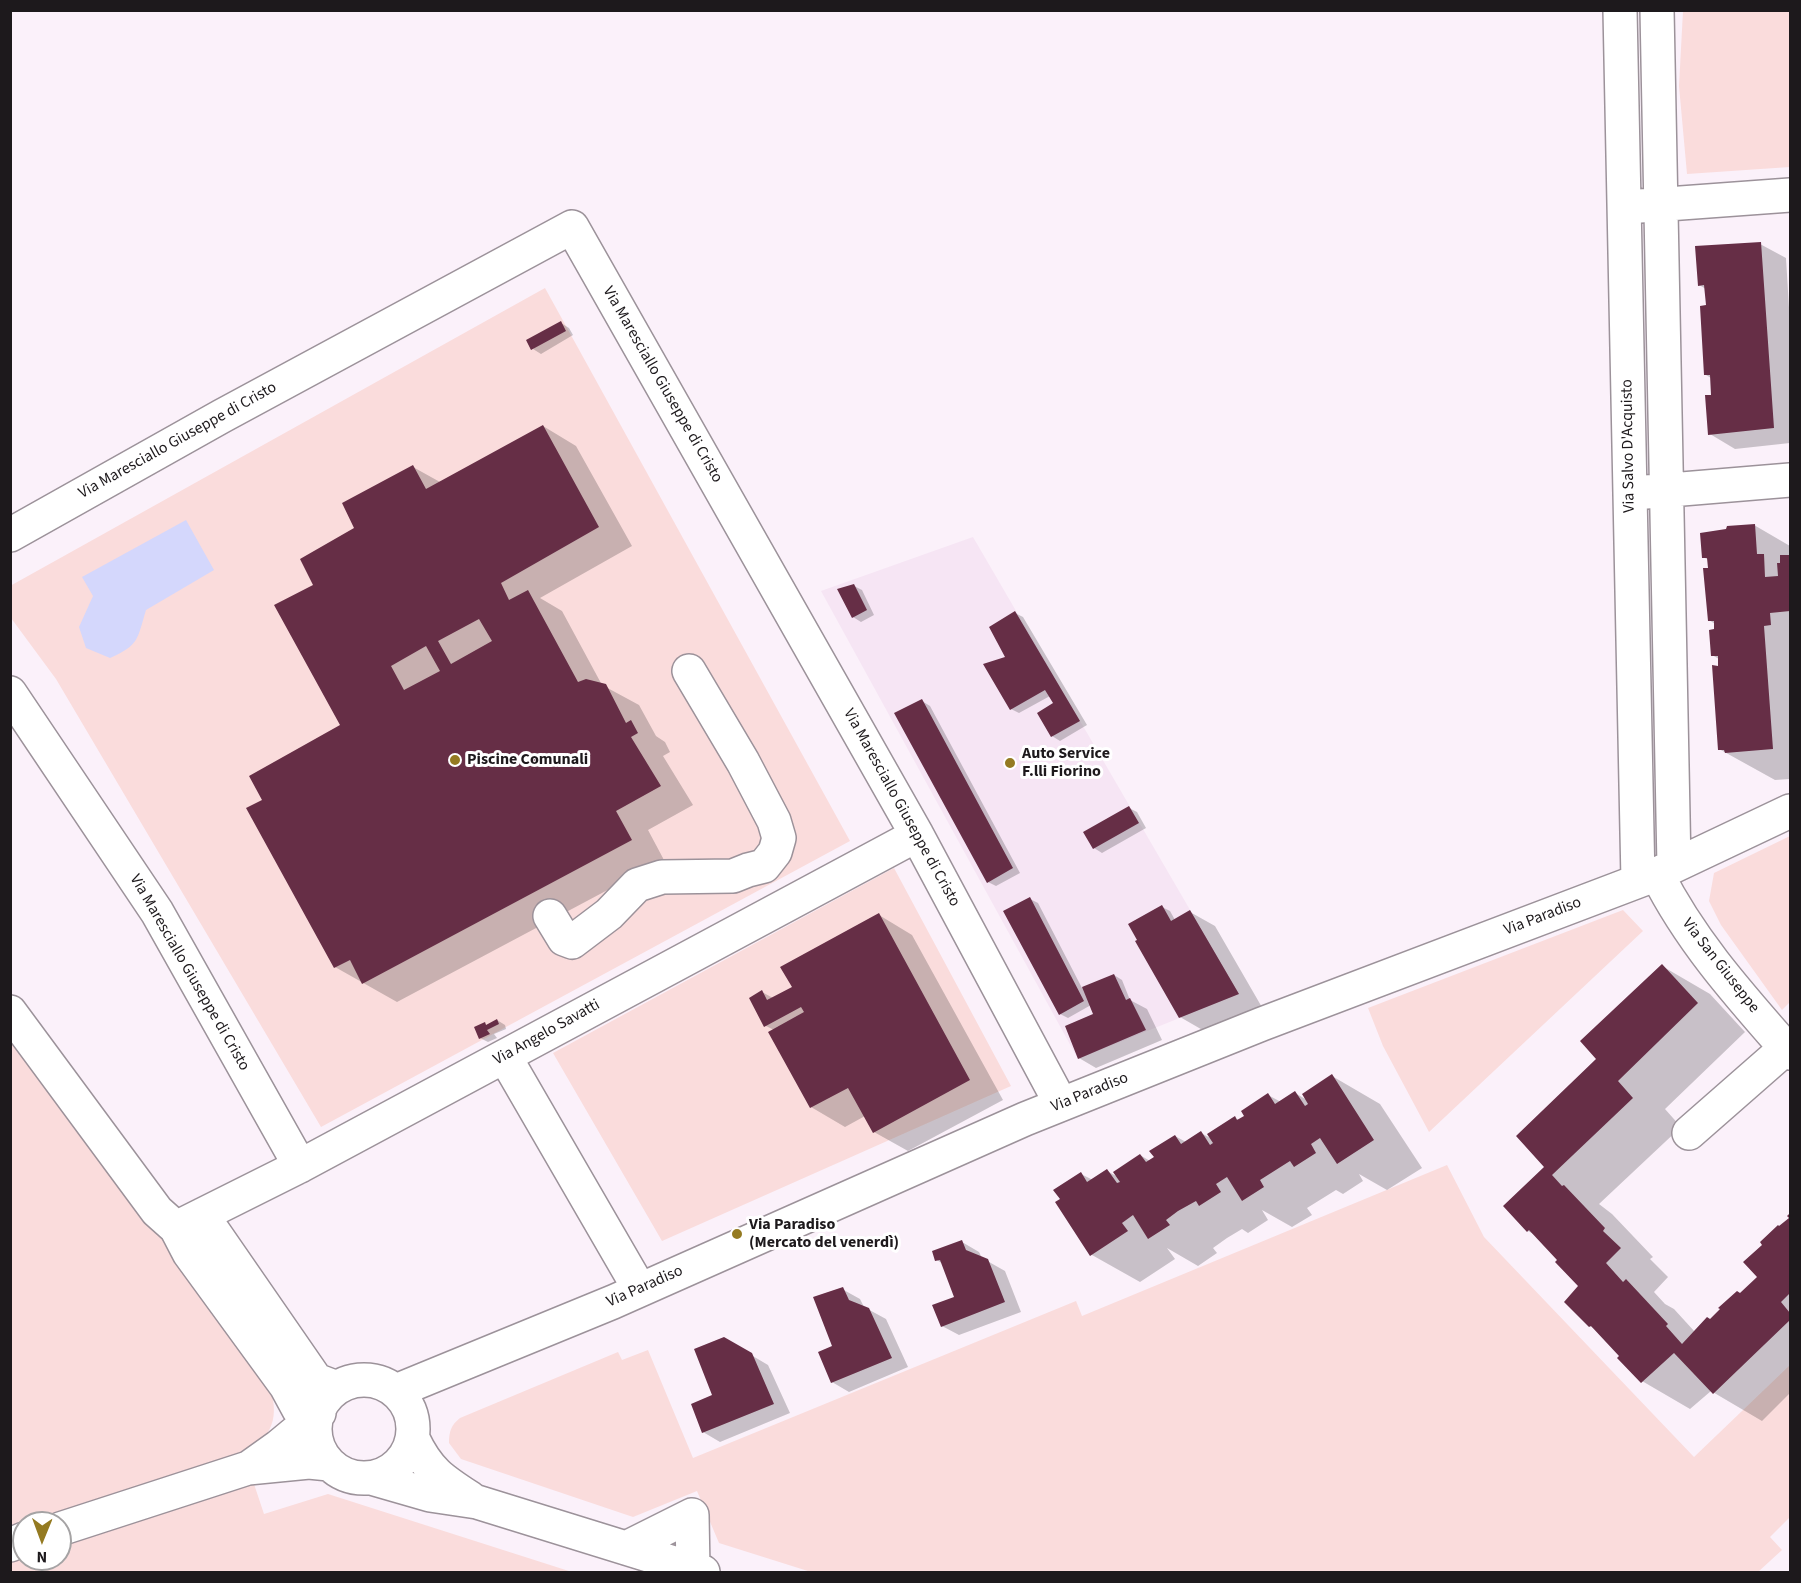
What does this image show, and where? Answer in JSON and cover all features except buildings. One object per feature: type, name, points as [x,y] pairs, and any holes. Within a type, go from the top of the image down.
[{"type":"street","name":"Via Salvo D'Acquisto","points":[[1620,10],[1630,492],[1656,874]]},
{"type":"street","points":[[1656,874],[1667,490],[1657,10]]},
{"type":"street","points":[[1624,208],[1791,195]]},
{"type":"street","name":"Via Maresciallo Giuseppe di Cristo","points":[[10,535],[222,416],[572,227],[917,835],[1061,1104]]},
{"type":"street","points":[[1630,492],[1791,480]]},
{"type":"street","points":[[550,916],[564,939],[572,942],[609,914],[637,885],[662,877],[733,876],[764,866],[775,852],[779,838],[774,821],[743,762],[689,671]]},
{"type":"street","name":"Via Maresciallo Giuseppe di Cristo","points":[[10,693],[156,912],[300,1166]]},
{"type":"street","name":"Via Paradiso","points":[[396,1391],[640,1290],[1061,1104],[1262,1024],[1656,874],[1791,811]]},
{"type":"street","name":"Via Angelo Savatti","points":[[189,1221],[300,1166],[917,835]]},
{"type":"street","name":"Via San Giuseppe","points":[[1656,874],[1697,943],[1788,1051]]},
{"type":"street","points":[[10,1012],[157,1211],[189,1221],[189,1253],[286,1386],[299,1410],[328,1400]]},
{"type":"street","points":[[1689,1133],[1788,1051]]},
{"type":"street","points":[[505,1057],[640,1290]]},
{"type":"street","points":[[248,1468],[278,1447],[328,1400],[351,1382],[367,1380],[382,1383],[396,1391],[411,1412],[414,1426],[413,1439],[408,1453],[398,1466],[386,1474],[370,1478],[356,1478],[341,1473],[329,1464],[316,1440],[315,1426],[328,1400]]},
{"type":"street","points":[[413,1439],[422,1457],[440,1478],[477,1502]]},
{"type":"street","points":[[72,1525],[248,1468],[299,1463],[329,1464]]},
{"type":"street","points":[[370,1478],[430,1495],[477,1502],[698,1571],[692,1515],[626,1548]]},
{"type":"shaded area","points":[[1683,11],[1790,11],[1790,167],[1687,174],[1679,86]]},
{"type":"shaded area","name":"Piscine Comunali","points":[[545,288],[850,841],[321,1127],[56,679],[11,618],[10,586]]},
{"type":"shaded area","name":"Auto Service F.lli Fiorino","points":[[973,537],[1239,994],[1078,1059],[821,591]]},
{"type":"shaded area","points":[[1790,836],[1790,1002],[1782,1010],[1721,925],[1709,901],[1714,873]]},
{"type":"shaded area","points":[[894,868],[1011,1086],[662,1241],[553,1053]]},
{"type":"shaded area","points":[[1623,910],[1643,931],[1429,1132],[1383,1046],[1368,1008]]},
{"type":"shaded area","points":[[10,1029],[266,1374],[274,1411],[273,1421],[264,1439],[245,1459],[67,1511],[12,1511],[12,1529],[10,1530]]},
{"type":"shaded area","points":[[1447,1165],[1484,1237],[1694,1457],[1790,1365],[1790,1517],[1770,1537],[1782,1550],[1758,1572],[811,1572],[719,1543],[697,1491],[633,1517],[461,1459],[449,1443],[451,1429],[460,1418],[618,1352],[622,1360],[648,1350],[693,1458],[1076,1301],[1082,1316]]},
{"type":"shaded area","points":[[253,1481],[264,1514],[328,1494],[572,1572],[11,1572],[10,1561],[12,1560],[12,1571],[72,1571],[72,1536]]},
{"type":"water","points":[[186,520],[214,570],[146,610],[136,640],[127,649],[110,658],[86,648],[79,627],[93,596],[82,577]]},
{"type":"place","name":"Piscine Comunali","points":[[455,760]]},
{"type":"place","name":"Auto Service F.lli Fiorino","points":[[1010,763]]},
{"type":"place","name":"Via Paradiso (Mercato del venerdì)","points":[[737,1234]]}]
